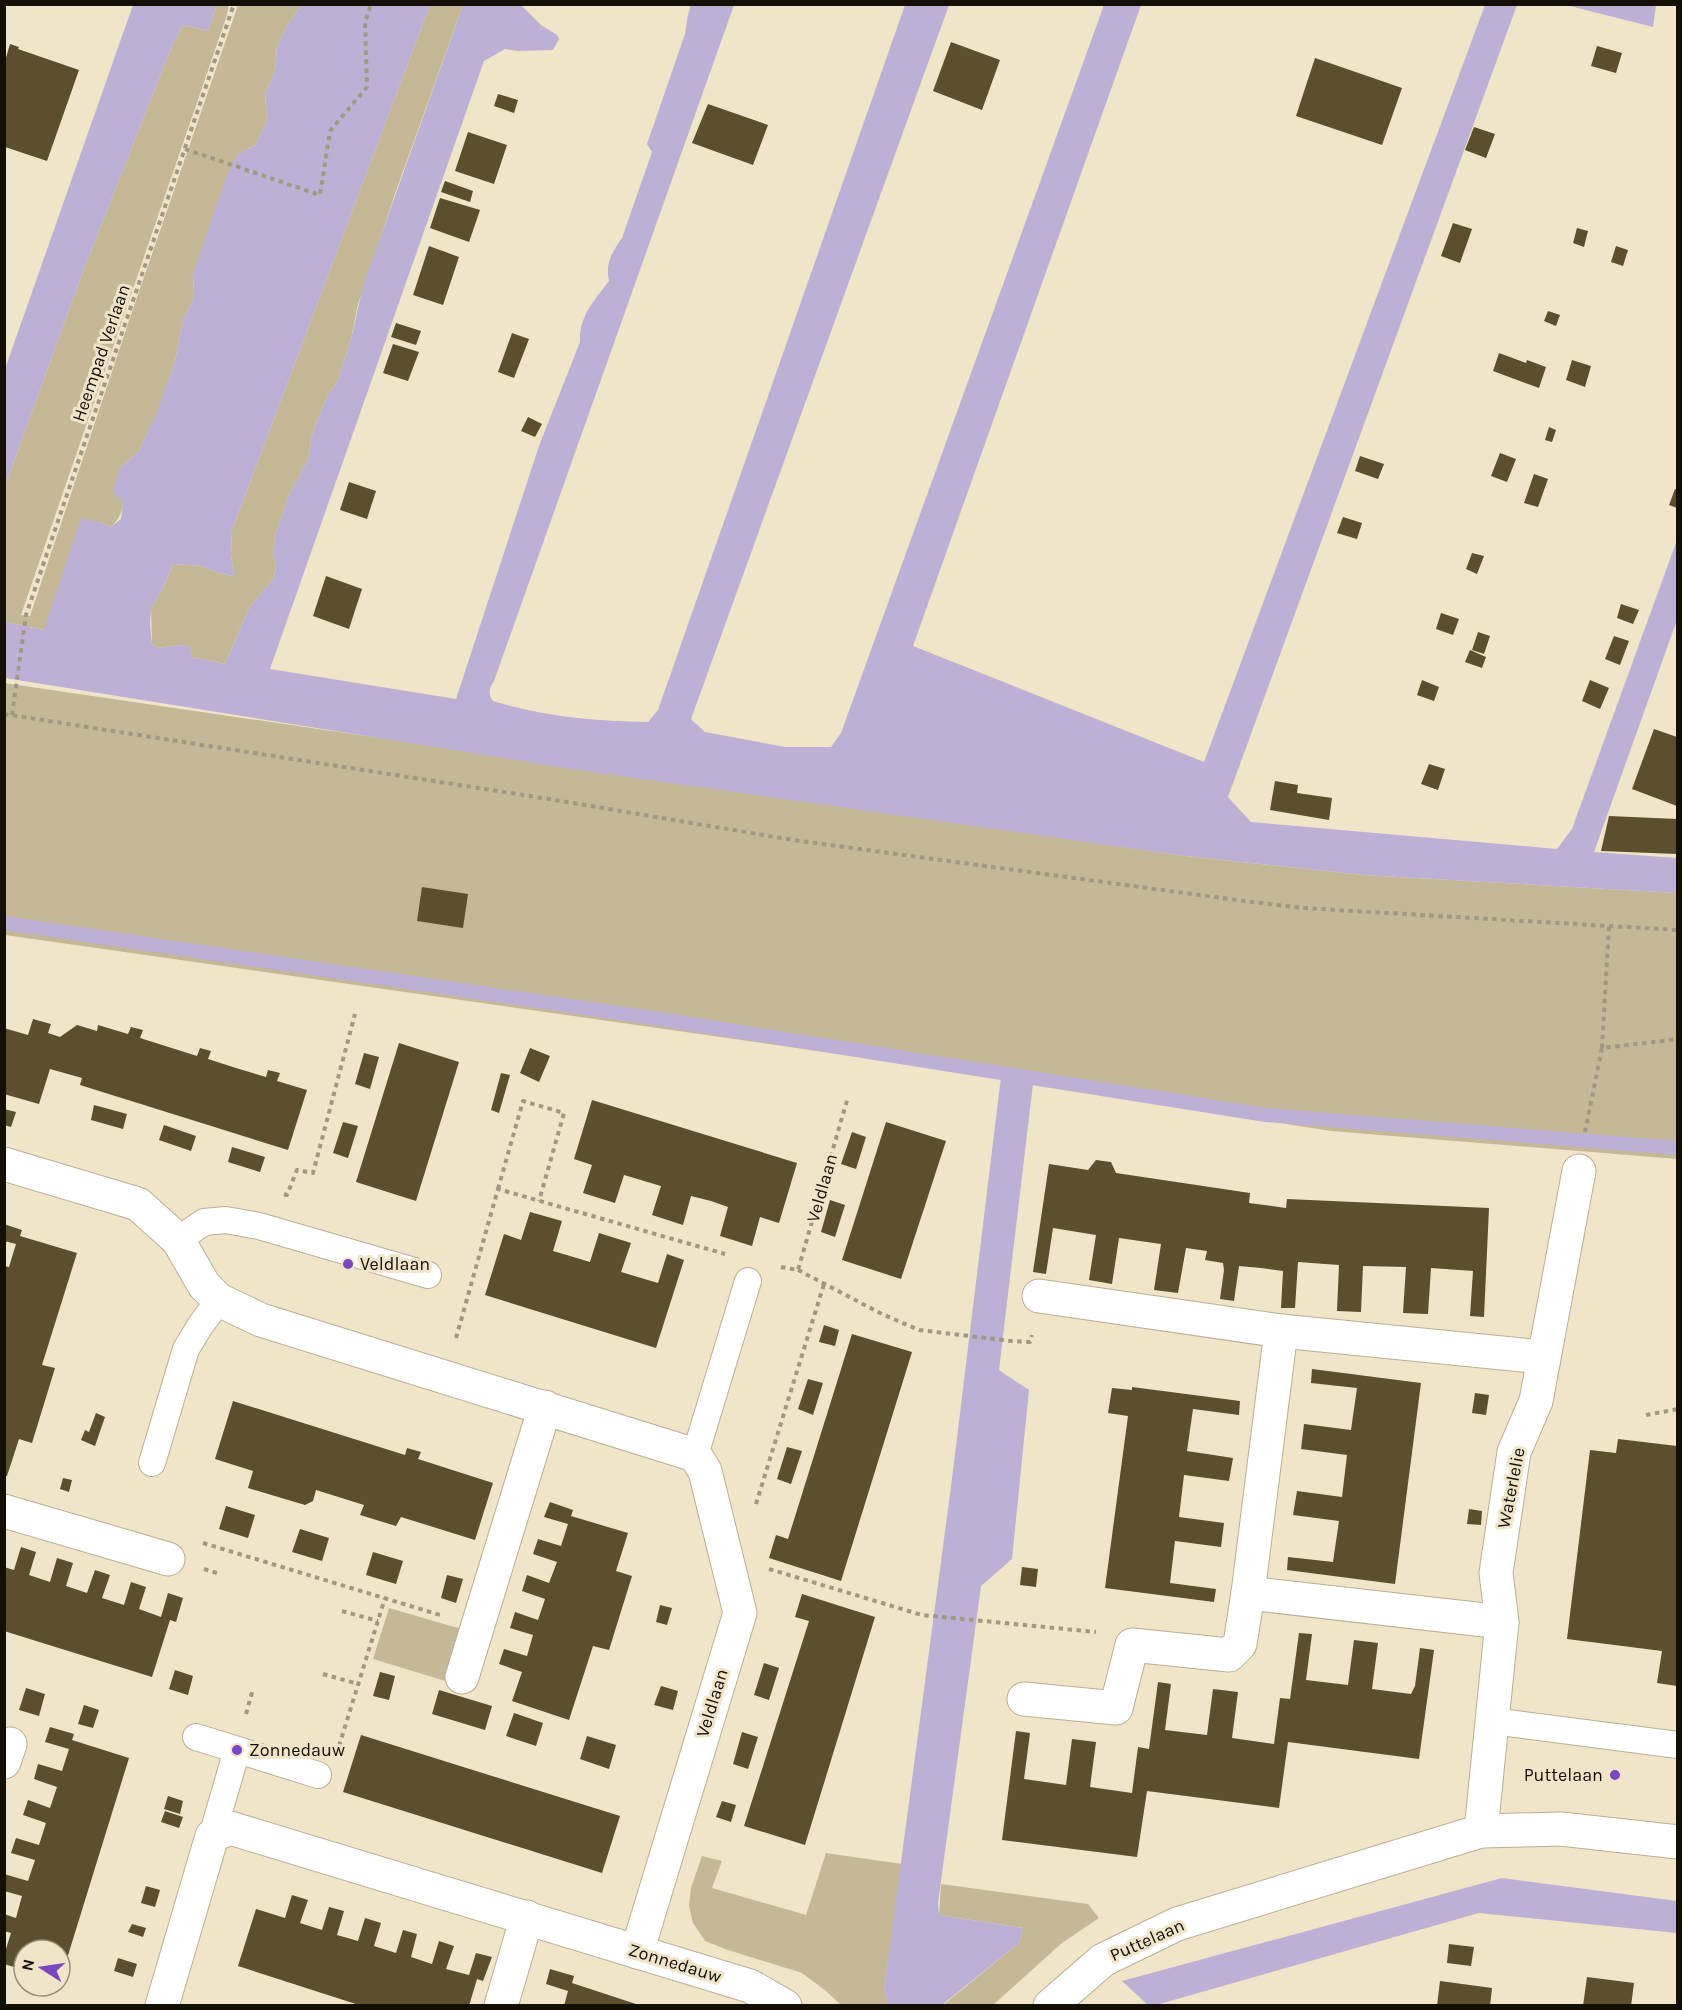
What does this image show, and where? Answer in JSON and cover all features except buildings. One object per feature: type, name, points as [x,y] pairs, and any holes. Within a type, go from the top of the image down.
[{"type":"street","points":[[4,1164],[138,1204],[178,1240],[204,1285],[219,1300],[261,1320],[694,1455]]},
{"type":"street","name":"Waterlelie","points":[[1481,1831],[1502,1622],[1496,1573],[1514,1452],[1536,1401],[1578,1171]]},
{"type":"street","points":[[1039,1296],[1281,1331],[1543,1357]]},
{"type":"street","points":[[1024,1699],[1116,1708],[1132,1645],[1229,1654],[1240,1644],[1281,1331]]},
{"type":"street","points":[[462,1677],[545,1407]]},
{"type":"street","name":"Veldlaan","points":[[636,1952],[740,1613],[705,1471],[694,1455]]},
{"type":"street","points":[[4,1511],[168,1559]]},
{"type":"street","points":[[1248,1593],[1502,1622]]},
{"type":"street","name":"Zonnedauw","points":[[212,1836],[230,1828],[250,1833],[750,1986],[785,2006]]},
{"type":"street","name":"Puttelaan","points":[[1050,2006],[1103,1960],[1177,1924],[1481,1831],[1561,1829],[1677,1842]]},
{"type":"street","points":[[162,2006],[212,1836]]},
{"type":"street","points":[[501,2006],[527,1917]]},
{"type":"lane","points":[[178,1240],[204,1222],[226,1220],[259,1226],[428,1275]]},
{"type":"lane","points":[[694,1455],[751,1272]]},
{"type":"lane","points":[[152,1463],[186,1348],[219,1300]]},
{"type":"lane","points":[[1492,1721],[1677,1745]]},
{"type":"lane","points":[[196,1737],[318,1774]]},
{"type":"lane","points":[[212,1836],[237,1750]]},
{"type":"path","name":"Heempad Verlaan","points":[[12,715],[26,615],[234,4]]},
{"type":"path","points":[[185,149],[320,195],[330,131],[367,87],[365,22],[371,4]]},
{"type":"path","points":[[4,714],[526,795],[794,840],[1232,900],[1303,908],[1677,930]]},
{"type":"path","points":[[1588,1111],[1602,1048],[1609,926]]},
{"type":"path","points":[[259,1226],[273,1190],[287,1195],[297,1170],[313,1173],[355,1014]]},
{"type":"path","points":[[1602,1048],[1677,1039]]},
{"type":"path","name":"Veldlaan","points":[[798,1270],[849,1097]]},
{"type":"path","points":[[445,1376],[523,1101],[564,1113],[539,1201]]},
{"type":"path","points":[[498,1189],[751,1272],[798,1270],[882,1314],[919,1330],[1011,1341]]},
{"type":"path","points":[[824,1284],[752,1517],[725,1556],[922,1615],[1112,1634],[1132,1645]]},
{"type":"path","points":[[1646,1415],[1677,1409]]},
{"type":"path","points":[[168,1559],[195,1567],[202,1543],[478,1626]]},
{"type":"path","points":[[318,1774],[330,1775],[385,1598]]},
{"type":"path","points":[[342,1611],[378,1621]]},
{"type":"path","points":[[323,1674],[358,1684]]},
{"type":"shaded area","points":[[133,5],[217,5],[208,31],[183,25],[173,43],[82,274],[5,486],[5,369]]},
{"type":"shaded area","points":[[217,5],[229,5],[226,18],[21,615],[30,616],[238,5],[302,5],[287,26],[277,47],[275,71],[265,94],[267,120],[256,145],[238,154],[193,274],[194,298],[183,320],[175,361],[157,413],[139,451],[119,469],[123,500],[117,521],[111,527],[100,522],[44,630],[5,622],[5,486],[82,274],[173,43],[183,25],[208,31]]},
{"type":"shaded area","points":[[302,5],[430,5],[232,530],[231,554],[234,576],[201,566],[173,564],[151,608],[152,644],[158,648],[181,645],[190,647],[192,657],[225,664],[249,608],[274,578],[276,566],[273,553],[276,533],[289,495],[309,458],[316,423],[328,394],[338,381],[351,339],[363,286],[463,5],[521,5],[559,39],[553,50],[505,49],[484,61],[270,669],[456,699],[539,446],[580,342],[582,324],[593,302],[609,281],[610,258],[622,238],[652,152],[647,144],[685,34],[691,5],[734,5],[490,691],[493,701],[532,711],[608,721],[648,722],[658,710],[905,5],[949,5],[691,719],[705,732],[785,747],[831,747],[841,733],[1104,5],[1141,5],[913,646],[1204,762],[1485,5],[1517,5],[1228,797],[1251,822],[1557,849],[1572,829],[1677,540],[1677,620],[1594,852],[1677,858],[1677,893],[1364,875],[1185,856],[578,770],[5,678],[5,622],[44,630],[81,518],[111,527],[121,519],[123,502],[113,491],[119,469],[139,451],[157,412],[175,361],[183,320],[194,298],[193,274],[225,180],[238,154],[256,145],[267,120],[265,94],[275,71],[277,47],[287,26]]},
{"type":"shaded area","points":[[430,5],[463,5],[358,304],[351,339],[338,381],[328,394],[316,423],[309,458],[289,495],[276,533],[273,553],[276,566],[274,578],[249,608],[225,664],[192,657],[190,647],[181,645],[158,648],[152,644],[151,608],[173,564],[201,566],[234,576],[231,554],[232,530]]},
{"type":"shaded area","points":[[1566,5],[1656,5],[1653,27]]},
{"type":"shaded area","points":[[4,683],[1185,856],[1364,875],[1677,893],[1677,1159],[1331,1131],[1001,1077],[5,935]]},
{"type":"shaded area","points":[[1001,1077],[1033,1084],[999,1370],[1029,1390],[1012,1559],[981,1586],[938,1903],[939,1915],[1023,1928],[1019,1943],[942,2005],[889,2005],[884,1990],[952,1479]]},
{"type":"shaded area","points":[[389,1608],[468,1631],[452,1683],[373,1659]]},
{"type":"shaded area","points":[[826,1853],[902,1864],[884,1990],[889,2005],[841,2005],[802,1973],[705,1941],[693,1923],[689,1906],[691,1888],[702,1856],[722,1861],[712,1888],[806,1915]]},
{"type":"shaded area","points":[[1502,1878],[1677,1901],[1677,1933],[1479,1913],[1156,2005],[1148,2005],[1122,1981]]},
{"type":"shaded area","points":[[941,1884],[1088,1904],[1099,1918],[1062,1943],[993,2005],[942,2006],[1019,1943],[1023,1928],[939,1915]]},
{"type":"waterway","points":[[4,923],[653,1018],[1266,1115],[1678,1148]]},
{"type":"place","name":"Veldlaan","points":[[348,1264]]},
{"type":"place","name":"Zonnedauw","points":[[237,1750]]},
{"type":"place","name":"Puttelaan","points":[[1615,1775]]}]
